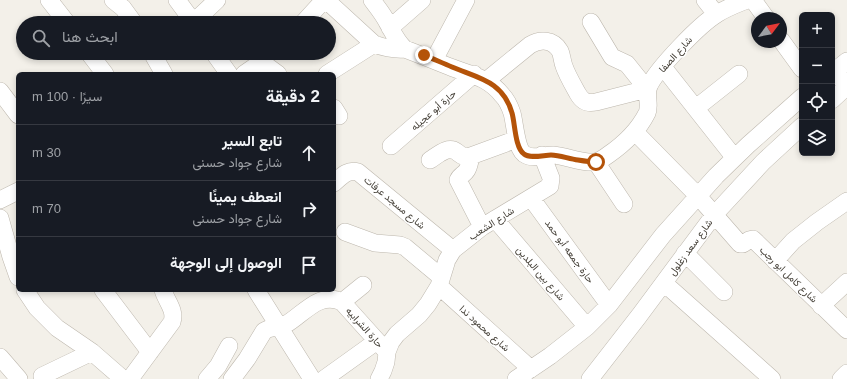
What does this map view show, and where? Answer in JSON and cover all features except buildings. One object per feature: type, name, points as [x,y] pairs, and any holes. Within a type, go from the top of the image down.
[{"type":"street","points":[[49,0],[61,16]]},
{"type":"street","points":[[113,0],[123,8],[129,16]]},
{"type":"street","points":[[177,0],[189,16]]},
{"type":"street","points":[[201,16],[217,0]]},
{"type":"street","points":[[309,16],[324,0],[374,44],[394,50],[405,49]]},
{"type":"street","points":[[372,0],[383,14],[399,44],[405,49],[453,68],[481,77],[498,90],[508,102],[512,112],[517,139],[524,155],[554,155],[596,162],[622,145],[635,132],[648,110],[647,89],[627,64],[612,57],[591,22]]},
{"type":"street","points":[[390,28],[422,0]]},
{"type":"street","points":[[434,60],[466,0]]},
{"type":"street","points":[[705,0],[716,14]]},
{"type":"street","name":"شارع الصفا","points":[[647,89],[663,67],[699,29],[716,14],[747,0]]},
{"type":"street","points":[[753,0],[762,12]]},
{"type":"street","name":"حارة أبو عجيله","points":[[391,146],[481,77],[537,41],[546,41],[554,44],[560,50],[563,65],[580,98],[587,103],[647,89]]},
{"type":"street","points":[[330,72],[374,44]]},
{"type":"street","points":[[787,48],[799,65]]},
{"type":"street","points":[[94,60],[103,72]]},
{"type":"street","points":[[156,60],[163,72]]},
{"type":"street","points":[[219,60],[227,72]]},
{"type":"street","points":[[247,72],[260,63],[274,64]]},
{"type":"street","points":[[663,67],[734,157]]},
{"type":"street","points":[[835,97],[847,87],[838,68]]},
{"type":"street","points":[[696,108],[739,74]]},
{"type":"street","points":[[0,92],[16,112]]},
{"type":"street","points":[[516,379],[531,370],[587,327],[609,305],[659,241],[734,157],[771,123],[799,100]]},
{"type":"street","name":"شارع سعد زغلول","points":[[590,379],[664,283],[714,214],[758,167],[799,129]]},
{"type":"street","points":[[635,132],[714,214]]},
{"type":"street","points":[[430,160],[447,150],[456,151],[465,157],[472,156],[517,139]]},
{"type":"street","name":"شارع الشعب","points":[[379,379],[386,362],[382,346],[391,342],[397,334],[419,315],[428,304],[440,282],[447,260],[453,250],[488,223],[548,188],[551,184],[551,178],[542,155]]},
{"type":"street","name":"شارع بين البلدين","points":[[472,156],[469,160],[468,169],[458,178],[458,180],[488,223],[587,327]]},
{"type":"street","points":[[596,162],[624,204]]},
{"type":"street","name":"شارع مسجد عرفات","points":[[336,181],[347,172],[358,172],[453,250]]},
{"type":"street","points":[[0,200],[16,192]]},
{"type":"street","name":"حارة جمعه أبو حمد","points":[[531,198],[609,305]]},
{"type":"street","points":[[775,261],[793,241],[847,201]]},
{"type":"street","name":"شارع كامل ابو رجب","points":[[714,214],[740,244],[753,239],[847,330]]},
{"type":"street","points":[[0,218],[4,251],[16,273]]},
{"type":"street","name":"شارع محمود ندا","points":[[345,232],[375,243],[400,245],[406,247],[531,370]]},
{"type":"street","points":[[685,253],[724,292]]},
{"type":"street","points":[[821,306],[847,282]]},
{"type":"street","points":[[664,283],[763,376]]},
{"type":"street","name":"حارة الشرابيه","points":[[342,302],[363,285]]},
{"type":"street","points":[[26,292],[37,308],[57,328],[92,352],[123,379]]},
{"type":"street","points":[[105,292],[150,352]]},
{"type":"street","points":[[130,379],[172,322],[172,310],[164,292]]},
{"type":"street","points":[[257,292],[312,379]]},
{"type":"street","name":"حارة الشرابيه","points":[[232,379],[266,329],[278,327],[291,321],[324,299],[342,302],[382,346]]},
{"type":"street","points":[[208,379],[218,366],[229,346]]},
{"type":"street","points":[[324,379],[382,346]]},
{"type":"street","points":[[42,376],[92,352]]},
{"type":"street","points":[[0,357],[19,379]]},
{"type":"street","points":[[841,379],[847,373]]},
{"type":"route","points":[[424,55],[453,68],[474,74],[487,80],[502,94],[508,102],[512,112],[517,139],[524,155],[554,155],[596,162]]}]
